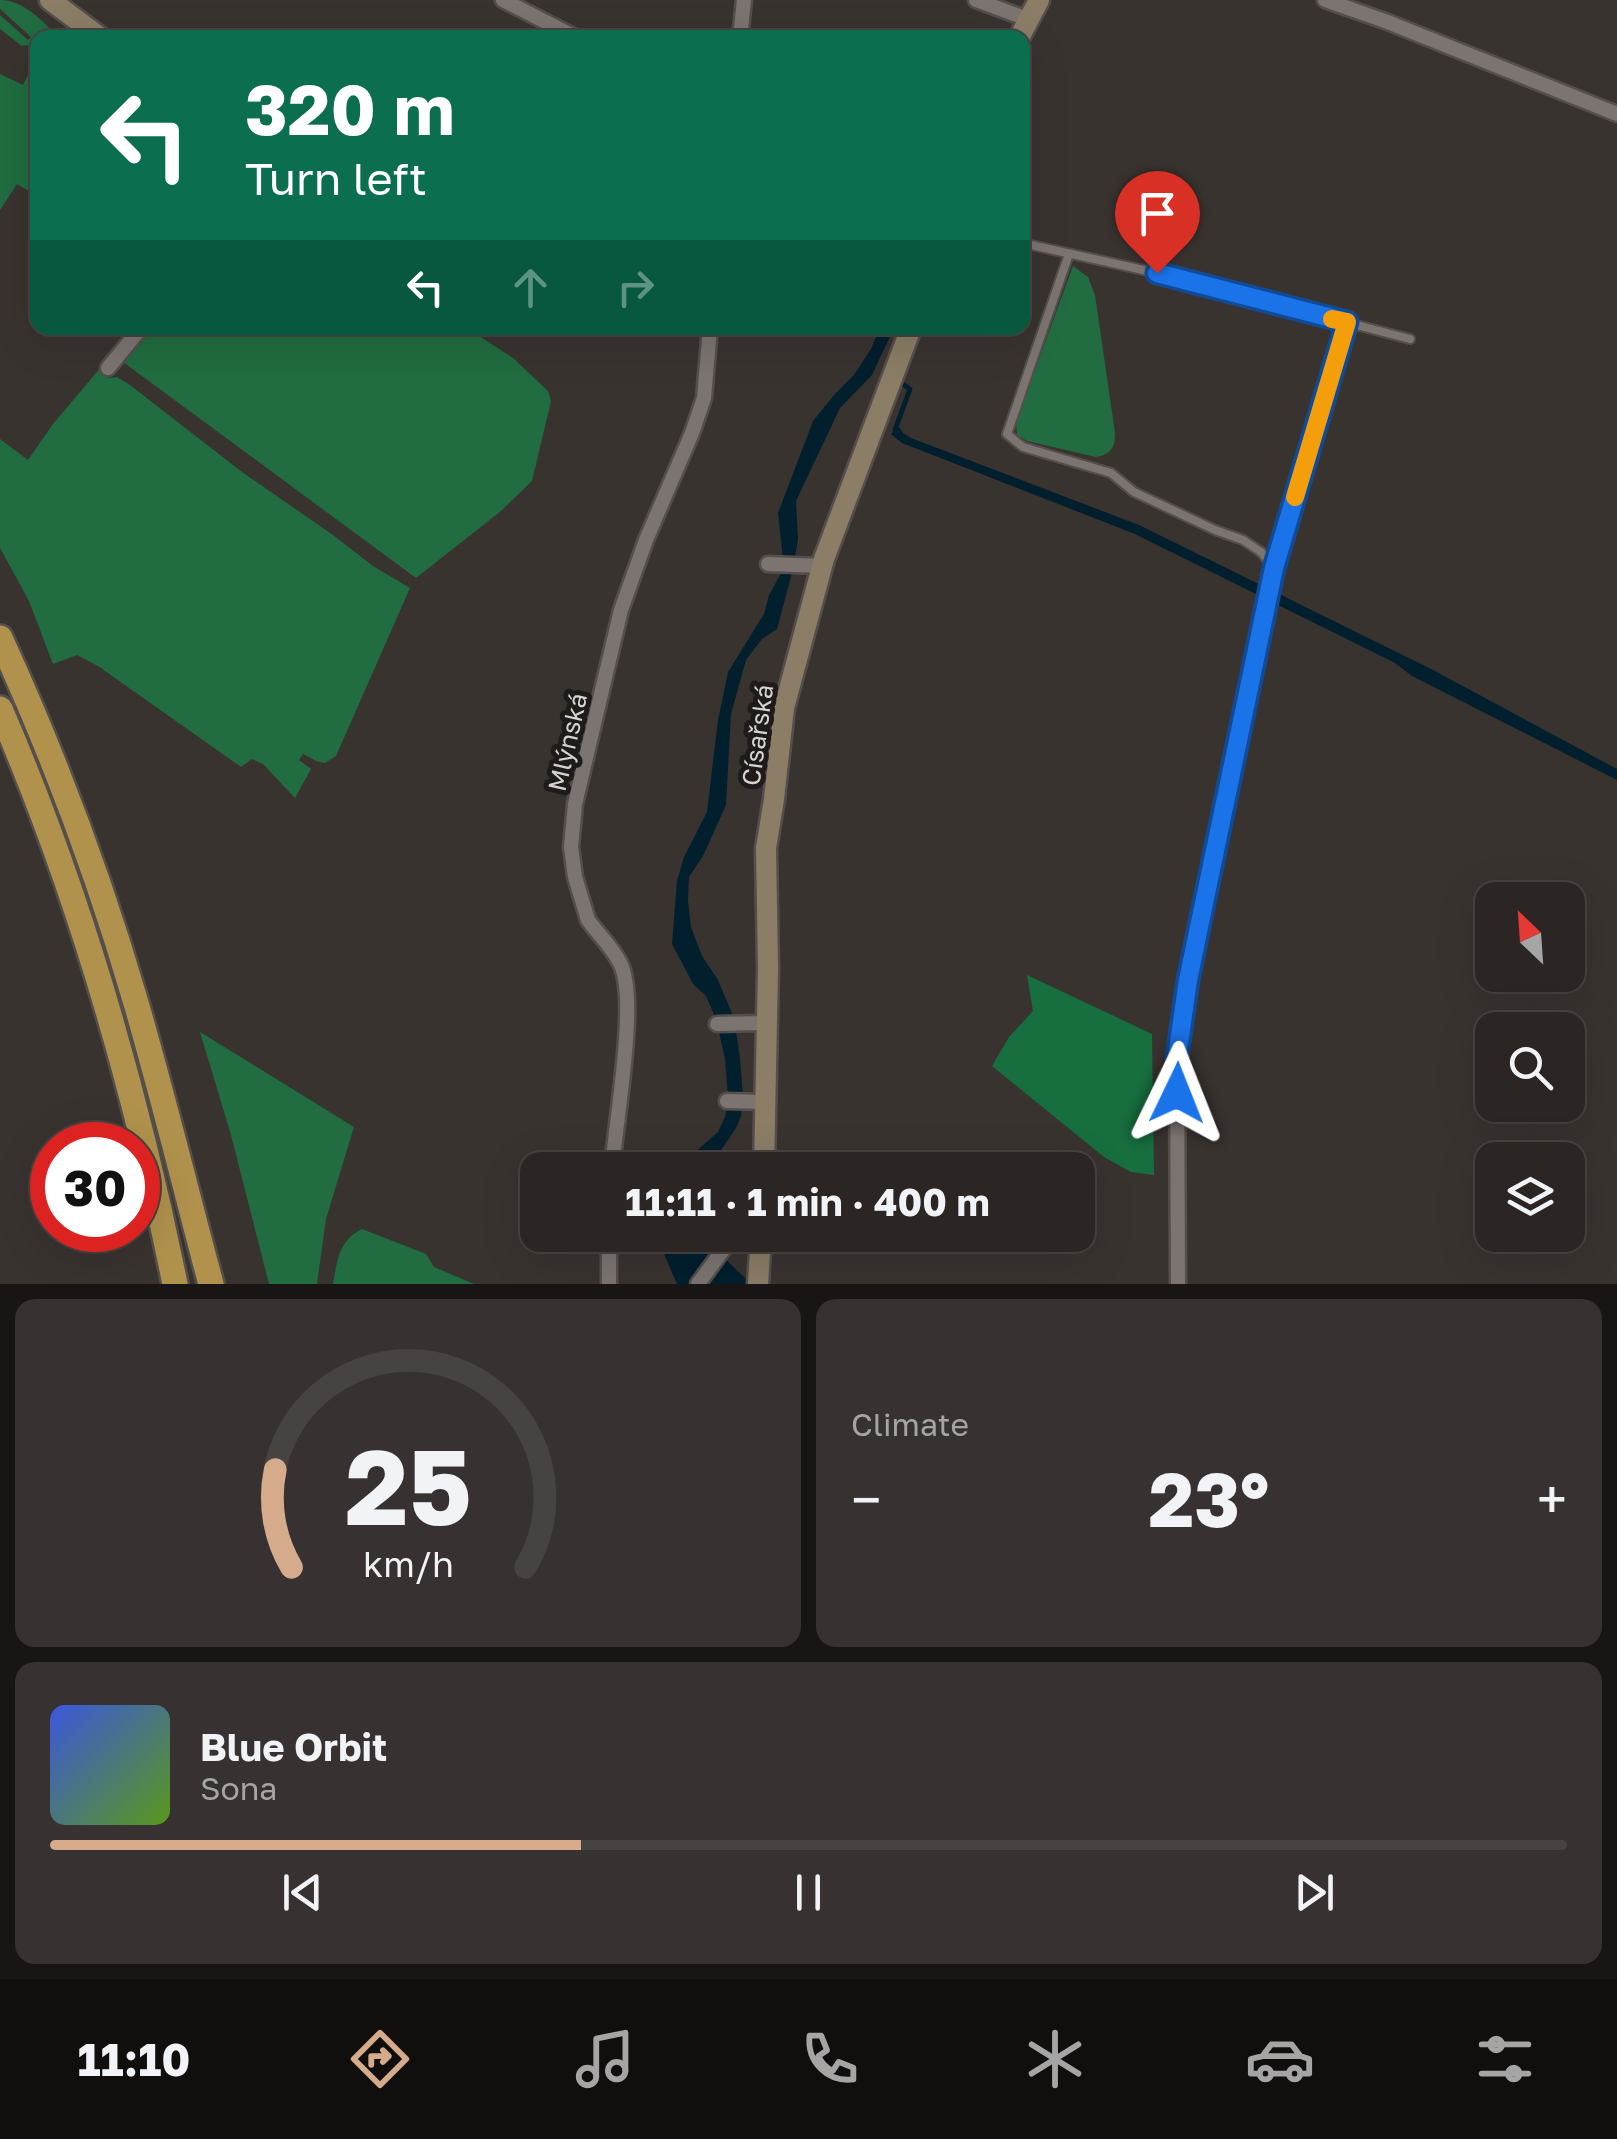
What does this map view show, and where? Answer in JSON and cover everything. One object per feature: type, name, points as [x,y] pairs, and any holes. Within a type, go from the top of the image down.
[{"type":"highway","points":[[0,638],[57,772],[109,917],[150,1051],[212,1284]]},
{"type":"highway","points":[[0,709],[58,857],[108,1009],[145,1144],[175,1284]]},
{"type":"highway","points":[[186,1190],[204,1284]]},
{"type":"street","points":[[50,0],[90,30]]},
{"type":"street","points":[[502,0],[561,30]]},
{"type":"street","points":[[741,30],[744,0]]},
{"type":"street","points":[[981,1],[1023,28],[1039,0]]},
{"type":"street","points":[[1326,0],[1617,114]]},
{"type":"street","points":[[108,368],[136,335]]},
{"type":"street","name":"Mlýnská","points":[[614,1152],[624,1062],[626,982],[621,963],[585,912],[571,848],[575,804],[622,610],[704,398],[709,335]]},
{"type":"street","name":"Císařská","points":[[765,1152],[766,844],[785,700],[822,566],[908,335]]},
{"type":"street","points":[[782,565],[822,566]]},
{"type":"street","points":[[1178,1284],[1177,1057],[1188,980],[1274,568]]},
{"type":"street","points":[[717,1024],[765,1023]]},
{"type":"street","points":[[735,1101],[766,1102]]},
{"type":"street","points":[[608,1284],[609,1252]]},
{"type":"street","points":[[698,1284],[722,1252]]},
{"type":"street","points":[[758,1284],[760,1252]]},
{"type":"lane","points":[[1030,245],[1157,273],[1410,339]]},
{"type":"lane","points":[[1069,254],[1007,434],[1023,447],[1111,473],[1134,492],[1243,540],[1262,552],[1274,568]]},
{"type":"lane","points":[[1274,568],[1347,322]]},
{"type":"green space","points":[[0,0],[25,7],[51,30],[30,30],[30,36],[0,9]]},
{"type":"green space","points":[[0,15],[28,40],[30,50],[0,29]]},
{"type":"green space","points":[[30,71],[30,192],[17,184],[0,210],[0,74],[23,85]]},
{"type":"green space","points":[[1073,266],[1088,277],[1095,295],[1115,433],[1111,449],[1096,457],[1027,441],[1017,435],[1016,422]]},
{"type":"green space","points":[[144,335],[478,335],[513,358],[548,391],[551,401],[532,481],[501,511],[416,578],[123,362]]},
{"type":"green space","points":[[102,366],[114,370],[107,378],[117,377],[130,385],[242,472],[410,588],[336,756],[325,763],[303,754],[299,760],[311,769],[295,798],[263,764],[252,759],[241,767],[98,666],[77,655],[53,664],[29,601],[0,548],[0,439],[28,460]]},
{"type":"green space","points":[[1027,975],[1152,1034],[1154,1175],[1131,1172],[1104,1157],[992,1066],[1009,1037],[1033,1011]]},
{"type":"green space","points":[[200,1032],[354,1127],[326,1219],[317,1284],[269,1284]]},
{"type":"green space","points":[[362,1229],[426,1254],[434,1267],[474,1284],[333,1284],[344,1245]]},
{"type":"water","points":[[876,335],[891,335],[872,375],[840,408],[796,501],[798,539],[777,629],[762,639],[746,660],[731,714],[726,805],[689,877],[691,927],[734,1018],[743,1096],[741,1116],[720,1152],[695,1152],[718,1132],[728,1097],[716,1019],[706,996],[693,984],[672,944],[677,881],[684,857],[707,812],[728,672],[764,614],[784,568],[778,513],[813,421],[854,375]]},
{"type":"water","points":[[899,427],[911,438],[1139,525],[1433,670],[1617,769],[1617,780],[1412,676],[1395,663],[1135,534],[902,443],[891,434]]},
{"type":"water","points":[[663,1252],[720,1252],[752,1284],[677,1284]]},
{"type":"waterway","points":[[897,380],[910,389],[895,430],[898,433]]},
{"type":"slow traffic","points":[[1295,497],[1347,322],[1332,319]]},
{"type":"route","points":[[1157,273],[1347,322],[1274,568],[1188,980],[1177,1057],[1177,1093]]}]
